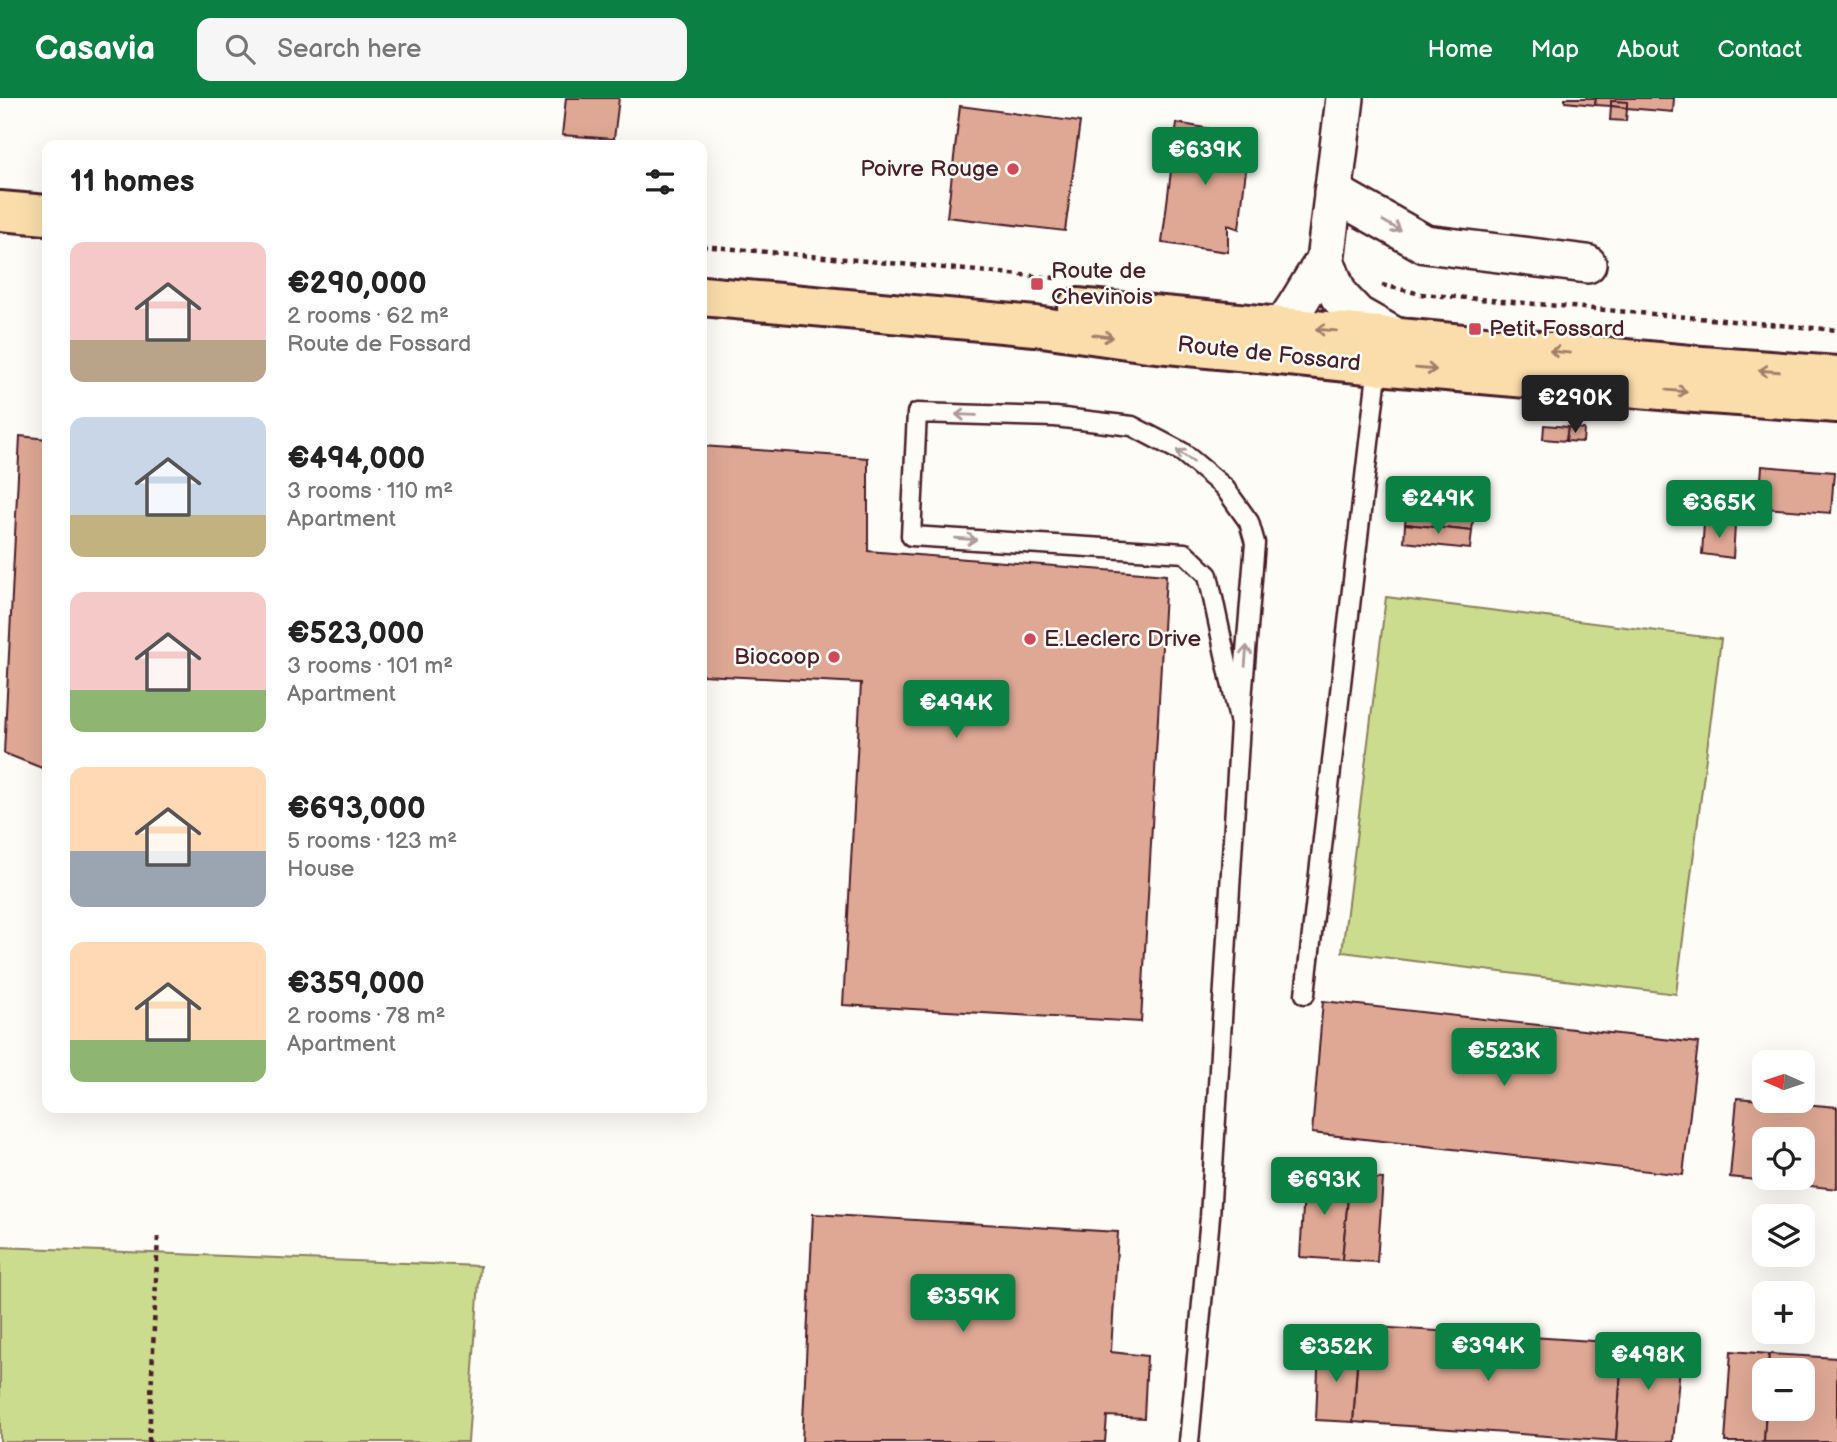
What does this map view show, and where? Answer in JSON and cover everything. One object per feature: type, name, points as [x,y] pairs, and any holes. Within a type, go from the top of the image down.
[{"type":"main road","points":[[0,211],[42,215]]},
{"type":"main road","points":[[0,233],[42,237]]},
{"type":"main road","name":"Route de Fossard","points":[[707,275],[1282,326],[1386,350],[1695,393],[1837,403]]},
{"type":"main road","name":"Route de Fossard","points":[[707,296],[1035,326],[1148,342],[1386,350],[1701,366],[1837,376]]},
{"type":"street","points":[[1345,98],[1325,261],[1339,296],[1386,350]]},
{"type":"street","points":[[1333,192],[1425,244],[1587,264]]},
{"type":"street","points":[[1282,326],[1296,310],[1313,276],[1325,261]]},
{"type":"lane","points":[[1305,994],[1386,350]]},
{"type":"lane","points":[[1189,1442],[1210,1217],[1240,724],[1255,543],[1249,522],[1224,487],[1182,452],[1132,426],[1055,417],[917,413],[911,536],[1185,553],[1208,575],[1240,724]]},
{"type":"path","points":[[149,1442],[158,1235]]},
{"type":"green space","points":[[1386,597],[1721,639],[1676,994],[1342,952]]},
{"type":"green space","points":[[0,1247],[480,1266],[468,1442],[0,1442]]},
{"type":"building","points":[[566,98],[619,98],[614,139],[562,135]]},
{"type":"building","points":[[1565,98],[1596,98],[1595,105],[1565,102]]},
{"type":"building","points":[[1596,98],[1674,98],[1673,112],[1627,108],[1627,102],[1611,101],[1611,106],[1595,105]]},
{"type":"building","points":[[1611,101],[1627,102],[1627,108],[1611,106]]},
{"type":"building","name":"Poivre Rouge","points":[[960,106],[1080,122],[1065,231],[947,217]]},
{"type":"building","points":[[1611,106],[1627,108],[1626,121],[1610,120]]},
{"type":"building","points":[[1177,123],[1250,136],[1239,229],[1228,225],[1228,252],[1162,243]]},
{"type":"building","points":[[1544,425],[1568,427],[1566,441],[1543,439]]},
{"type":"building","points":[[1568,427],[1584,429],[1583,442],[1566,441]]},
{"type":"building","points":[[20,436],[42,438],[42,768],[4,753]]},
{"type":"building","points":[[707,446],[868,458],[868,551],[1166,575],[1141,1022],[843,1005],[861,683],[707,675]]},
{"type":"building","points":[[1762,466],[1834,472],[1831,513],[1749,507],[1749,493],[1760,493]]},
{"type":"building","points":[[1408,495],[1475,501],[1472,531],[1405,524]]},
{"type":"building","points":[[1704,523],[1735,525],[1733,558],[1702,554]]},
{"type":"building","points":[[1405,524],[1472,531],[1470,549],[1404,542]]},
{"type":"building","points":[[1323,1001],[1698,1043],[1683,1175],[1312,1133]]},
{"type":"building","points":[[1737,1098],[1752,1099],[1752,1113],[1815,1113],[1815,1105],[1837,1107],[1837,1189],[1815,1187],[1815,1127],[1752,1127],[1752,1179],[1730,1177]]},
{"type":"building","points":[[1305,1175],[1350,1177],[1342,1260],[1300,1257]]},
{"type":"building","points":[[1350,1177],[1383,1179],[1377,1262],[1342,1260]]},
{"type":"building","points":[[813,1214],[1118,1232],[1111,1352],[1147,1356],[1144,1418],[1107,1416],[1105,1442],[802,1442]]},
{"type":"building","points":[[1360,1326],[1623,1343],[1616,1441],[1353,1422]]},
{"type":"building","points":[[1623,1343],[1682,1345],[1673,1442],[1616,1441]]},
{"type":"building","points":[[1319,1346],[1358,1349],[1353,1422],[1316,1420]]},
{"type":"building","points":[[1731,1351],[1769,1354],[1769,1358],[1752,1358],[1752,1421],[1765,1421],[1764,1442],[1725,1442]]},
{"type":"building","points":[[1769,1354],[1837,1358],[1837,1442],[1764,1442],[1765,1421],[1815,1421],[1815,1358],[1769,1358]]},
{"type":"place","name":"Poivre Rouge","points":[[1013,169]]},
{"type":"place","name":"Route de Chevinois","points":[[1037,284]]},
{"type":"place","name":"Petit Fossard","points":[[1475,329]]},
{"type":"place","name":"E.Leclerc Drive","points":[[1030,639]]},
{"type":"place","name":"Biocoop","points":[[834,657]]}]
